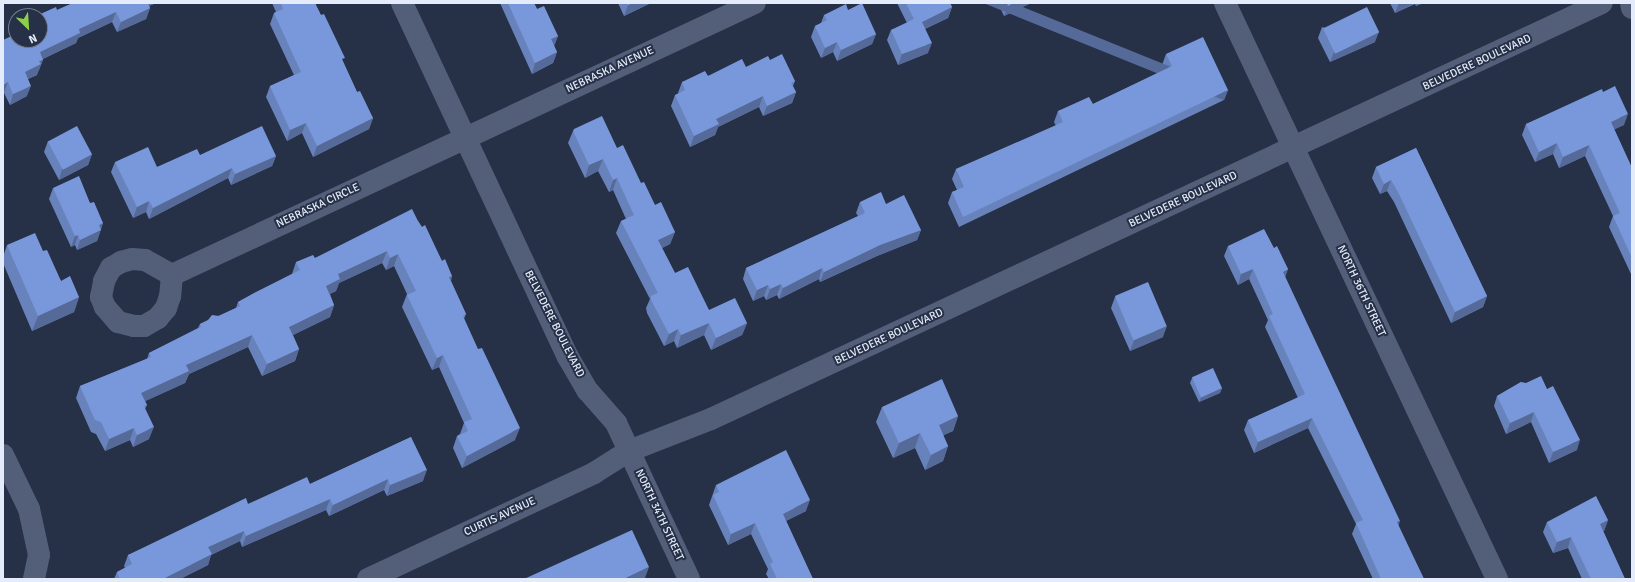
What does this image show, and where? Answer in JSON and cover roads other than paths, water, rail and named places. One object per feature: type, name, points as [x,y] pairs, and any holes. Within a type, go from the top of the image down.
[{"type":"street","name":"BELVEDERE BOULEVARD","points":[[402,3],[568,357],[588,391],[616,423],[629,451],[711,419],[1602,3]]},
{"type":"street","name":"NEBRASKA AVENUE","points":[[464,137],[755,3]]},
{"type":"street","name":"NORTH 36TH STREET","points":[[1225,3],[1497,579]]},
{"type":"street","points":[[1631,3],[1632,8]]},
{"type":"street","name":"NEBRASKA CIRCLE","points":[[172,275],[464,137]]},
{"type":"street","name":"CURTIS AVENUE","points":[[368,579],[594,473],[629,451]]},
{"type":"street","name":"NORTH 34TH STREET","points":[[629,451],[688,579]]},
{"type":"street","points":[[3,455],[29,509],[39,555],[34,579]]}]
